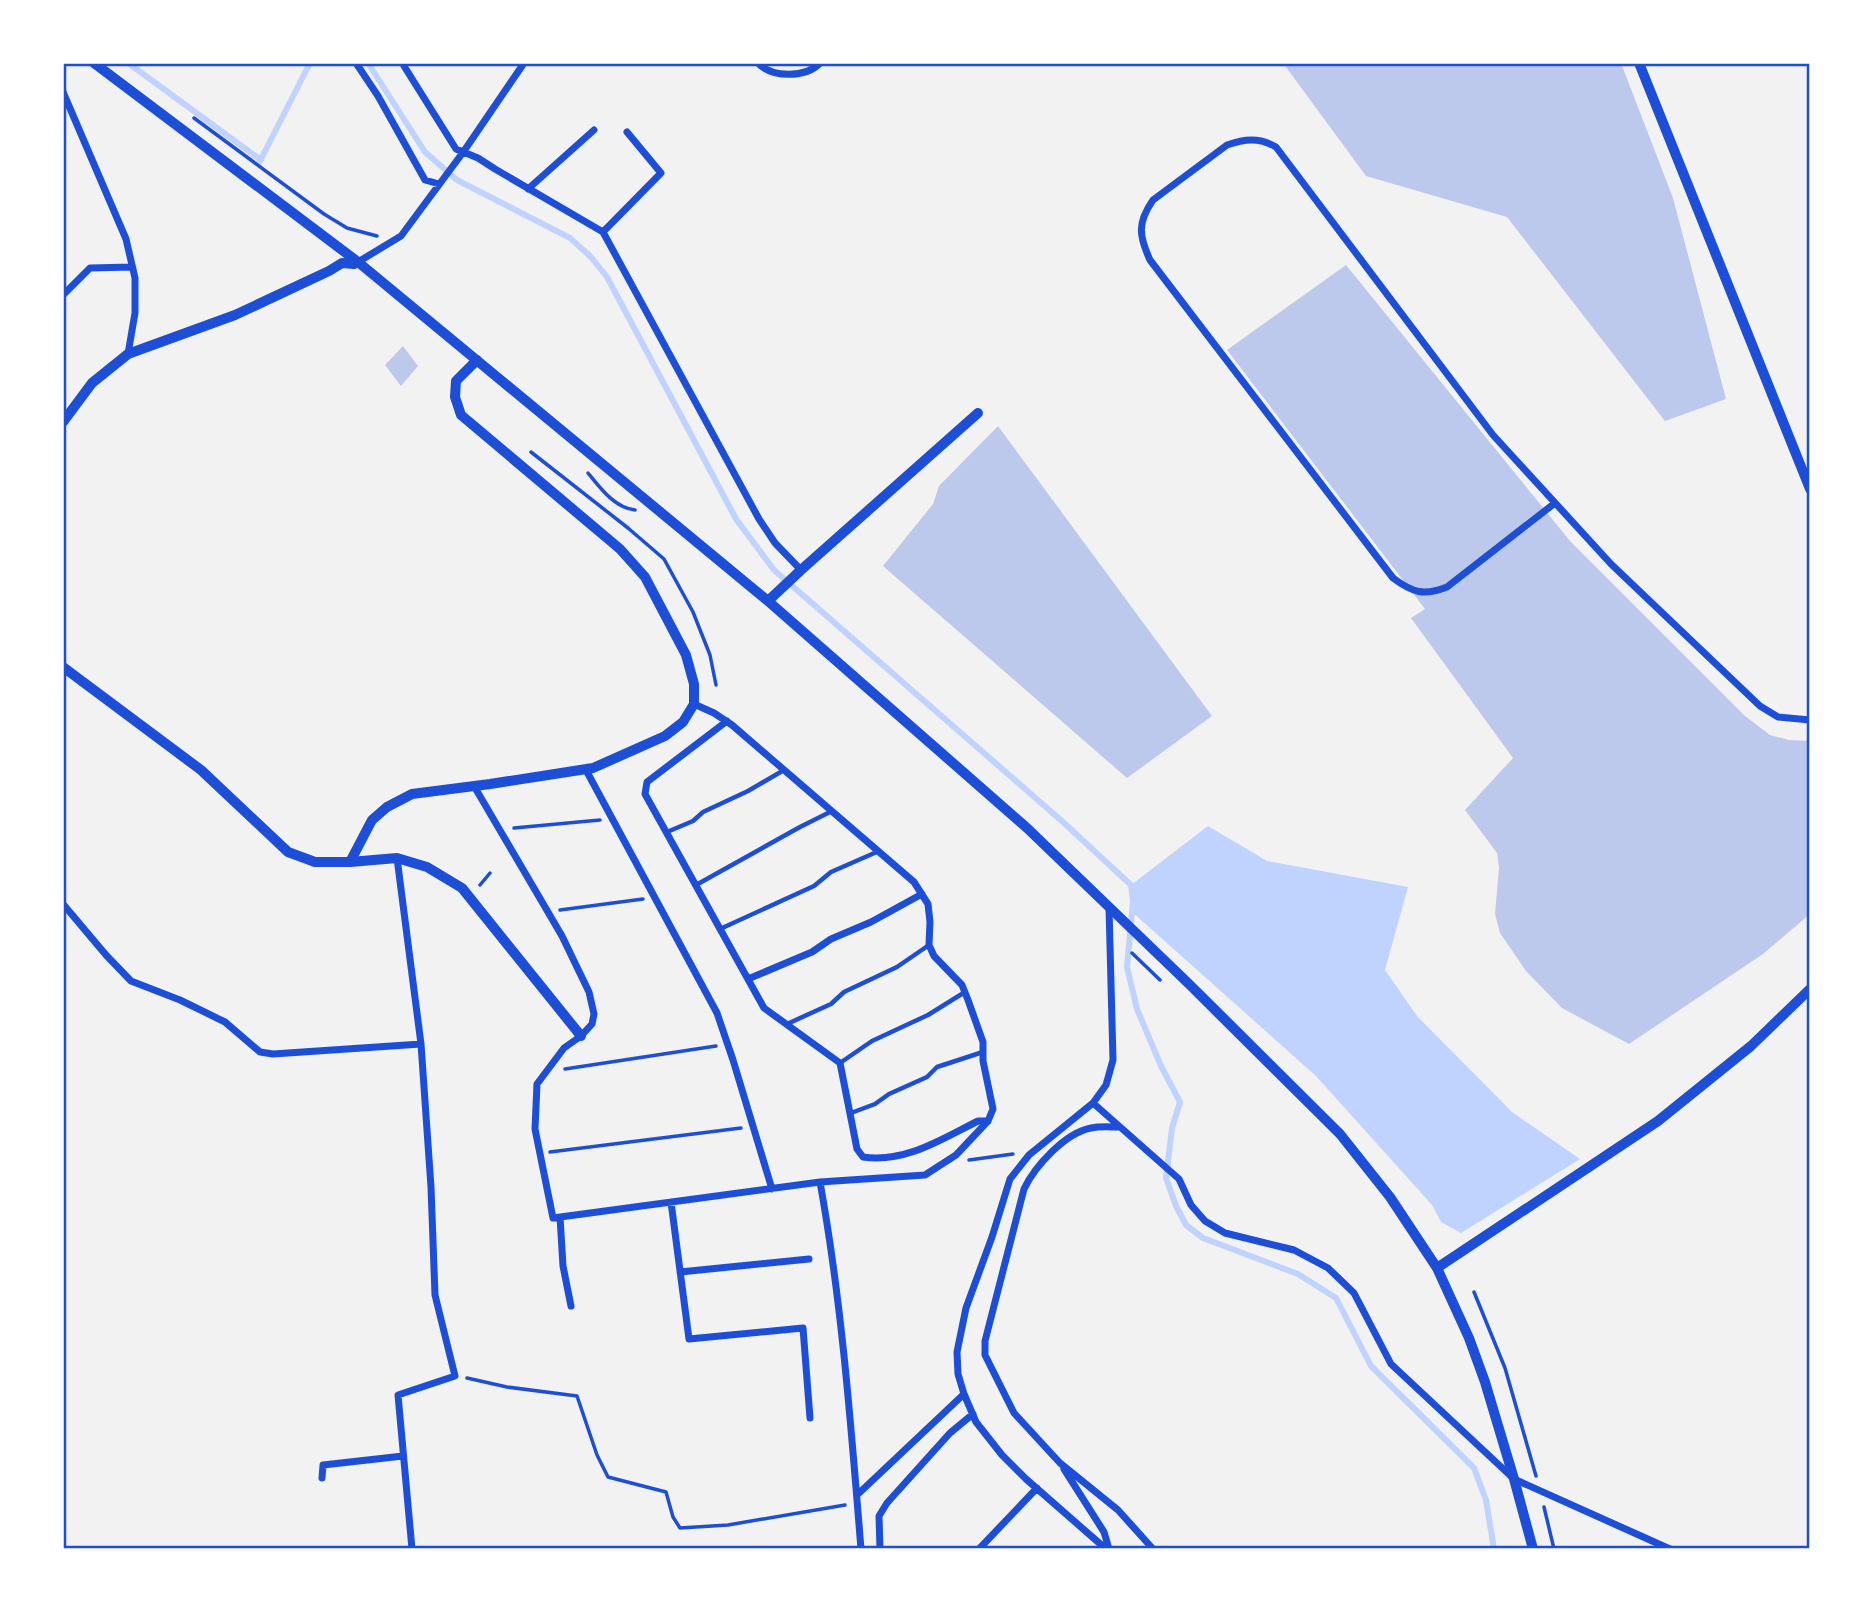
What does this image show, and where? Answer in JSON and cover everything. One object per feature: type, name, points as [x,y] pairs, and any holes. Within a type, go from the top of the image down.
[{"type":"street","points":[[94,63],[358,262],[768,601],[1027,828],[1340,1134],[1390,1197],[1437,1268],[1469,1338],[1485,1382],[1533,1549]]},
{"type":"street","points":[[356,63],[425,180],[439,184]]},
{"type":"street","points":[[63,422],[92,383],[128,354],[235,315],[342,263],[354,264],[401,236],[524,63]]},
{"type":"street","points":[[758,63],[780,74],[797,74],[815,68],[820,63]]},
{"type":"street","points":[[1639,63],[1810,489]]},
{"type":"street","points":[[404,66],[456,149],[478,158],[603,232],[759,519],[775,542],[801,570]]},
{"type":"street","points":[[63,92],[126,239],[135,278],[135,313],[128,354]]},
{"type":"street","points":[[528,189],[594,130]]},
{"type":"street","points":[[603,232],[661,173],[627,132]]},
{"type":"street","points":[[1555,503],[1447,587],[1433,592],[1418,592],[1399,583],[1150,260],[1143,244],[1141,227],[1144,213],[1153,201],[1227,145],[1253,139],[1266,141],[1276,147],[1493,435],[1611,564],[1760,706],[1777,717],[1810,720]]},
{"type":"street","points":[[63,295],[90,268],[132,267]]},
{"type":"street","points":[[350,862],[372,820],[387,807],[412,794],[593,768],[665,736],[683,722],[694,704],[694,684],[686,655],[645,577],[620,549],[461,415],[456,397],[456,381],[477,360]]},
{"type":"street","points":[[768,601],[978,413]]},
{"type":"street","points":[[63,667],[201,770],[288,852],[315,862],[397,858],[427,867],[462,888],[581,1036]]},
{"type":"street","points":[[474,786],[562,936],[589,992],[594,1014],[592,1024],[564,1048],[537,1084],[535,1129],[553,1218],[820,1182],[925,1175],[956,1155],[988,1121],[993,1109],[983,1061],[983,1042],[965,992],[962,985],[934,956],[929,945],[928,904],[914,882],[727,721],[694,704]]},
{"type":"street","points":[[727,721],[647,782],[645,794],[764,1008],[840,1063],[857,1149],[863,1157],[879,1159],[920,1150],[978,1121],[988,1121]]},
{"type":"street","points":[[586,769],[717,1013],[729,1044],[772,1189]]},
{"type":"street","points":[[397,858],[421,1044],[435,1295],[456,1376],[398,1395],[412,1549]]},
{"type":"street","points":[[748,979],[812,952],[831,939],[872,922],[922,894]]},
{"type":"street","points":[[63,904],[131,981],[180,1000],[225,1022],[260,1052],[273,1055],[421,1044]]},
{"type":"street","points":[[1108,1549],[1002,1455],[976,1422],[958,1374],[957,1352],[966,1308],[1010,1179],[1029,1155],[1093,1103],[1106,1085],[1113,1060],[1109,906]]},
{"type":"street","points":[[1437,1268],[1658,1121],[1751,1046],[1810,989]]},
{"type":"street","points":[[1093,1103],[1179,1179],[1191,1205],[1205,1221],[1226,1233],[1294,1250],[1328,1268],[1354,1293],[1391,1364],[1514,1479],[1670,1549]]},
{"type":"street","points":[[1120,1128],[1092,1128],[1079,1132],[1057,1147],[1031,1173],[1024,1189],[985,1341],[985,1355],[1014,1413],[1060,1462],[1118,1510],[1153,1549]]},
{"type":"street","points":[[820,1182],[845,1360],[861,1549]]},
{"type":"street","points":[[671,1202],[689,1339],[803,1328],[810,1418]]},
{"type":"street","points":[[559,1217],[563,1266],[571,1306]]},
{"type":"street","points":[[680,1272],[809,1259]]},
{"type":"street","points":[[857,1499],[964,1394]]},
{"type":"street","points":[[880,1549],[879,1516],[887,1503],[950,1433],[973,1414]]},
{"type":"street","points":[[322,1478],[323,1465],[403,1457]]},
{"type":"street","points":[[1060,1462],[1104,1532],[1108,1549]]},
{"type":"street","points":[[979,1549],[1037,1488]]},
{"type":"lane","points":[[666,833],[693,821],[703,812],[784,770]]},
{"type":"lane","points":[[696,885],[832,811]]},
{"type":"lane","points":[[720,929],[814,887],[831,872],[879,851]]},
{"type":"lane","points":[[787,1024],[831,1004],[844,992],[897,967],[929,945]]},
{"type":"lane","points":[[840,1063],[872,1041],[928,1015],[965,992]]},
{"type":"lane","points":[[850,1114],[927,1077],[937,1067],[983,1052]]},
{"type":"path","points":[[194,118],[324,214],[347,228],[378,236]]},
{"type":"path","points":[[522,446],[618,519],[664,559],[693,612],[710,655],[716,685]]},
{"type":"path","points":[[584,467],[600,489],[625,509],[642,511]]},
{"type":"path","points":[[499,830],[613,819]]},
{"type":"path","points":[[548,911],[655,898]]},
{"type":"path","points":[[1132,953],[1161,981]]},
{"type":"path","points":[[547,1072],[729,1044]]},
{"type":"path","points":[[540,1153],[753,1126]]},
{"type":"path","points":[[966,1161],[1007,1153],[1029,1155]]},
{"type":"path","points":[[1474,1292],[1505,1368],[1539,1486]]},
{"type":"path","points":[[456,1376],[508,1387],[577,1396],[597,1455],[608,1477],[666,1492],[673,1517],[680,1528],[728,1525],[857,1499]]},
{"type":"path","points":[[1542,1499],[1554,1549]]},
{"type":"water","points":[[1208,826],[1267,861],[1408,887],[1385,970],[1417,1016],[1512,1112],[1580,1159],[1461,1233],[1441,1222],[1432,1205],[1316,1076],[1131,911],[1135,900],[1131,885]]},
{"type":"building","points":[[1283,63],[1621,63],[1673,198],[1726,399],[1665,421],[1507,217],[1366,176]]},
{"type":"building","points":[[1346,265],[1570,541],[1745,716],[1770,735],[1789,740],[1810,741],[1810,914],[1763,954],[1629,1044],[1562,1008],[1526,971],[1500,933],[1495,914],[1499,868],[1497,853],[1465,810],[1513,758],[1411,618],[1425,609],[1227,350]]},
{"type":"building","points":[[403,346],[418,366],[401,386],[385,365]]},
{"type":"building","points":[[998,426],[1212,716],[1127,778],[883,566],[933,504],[939,486]]},
{"type":"waterway","points":[[128,63],[261,160]]},
{"type":"waterway","points":[[259,163],[310,63]]},
{"type":"waterway","points":[[368,63],[425,152],[457,180],[570,238],[591,257],[607,277],[736,519],[774,570],[1063,822],[1131,885],[1133,901],[1127,967],[1137,1009],[1161,1066],[1180,1102],[1172,1128],[1166,1178],[1186,1225],[1203,1238],[1298,1274],[1336,1298],[1371,1366],[1474,1468],[1486,1500],[1494,1549]]}]
